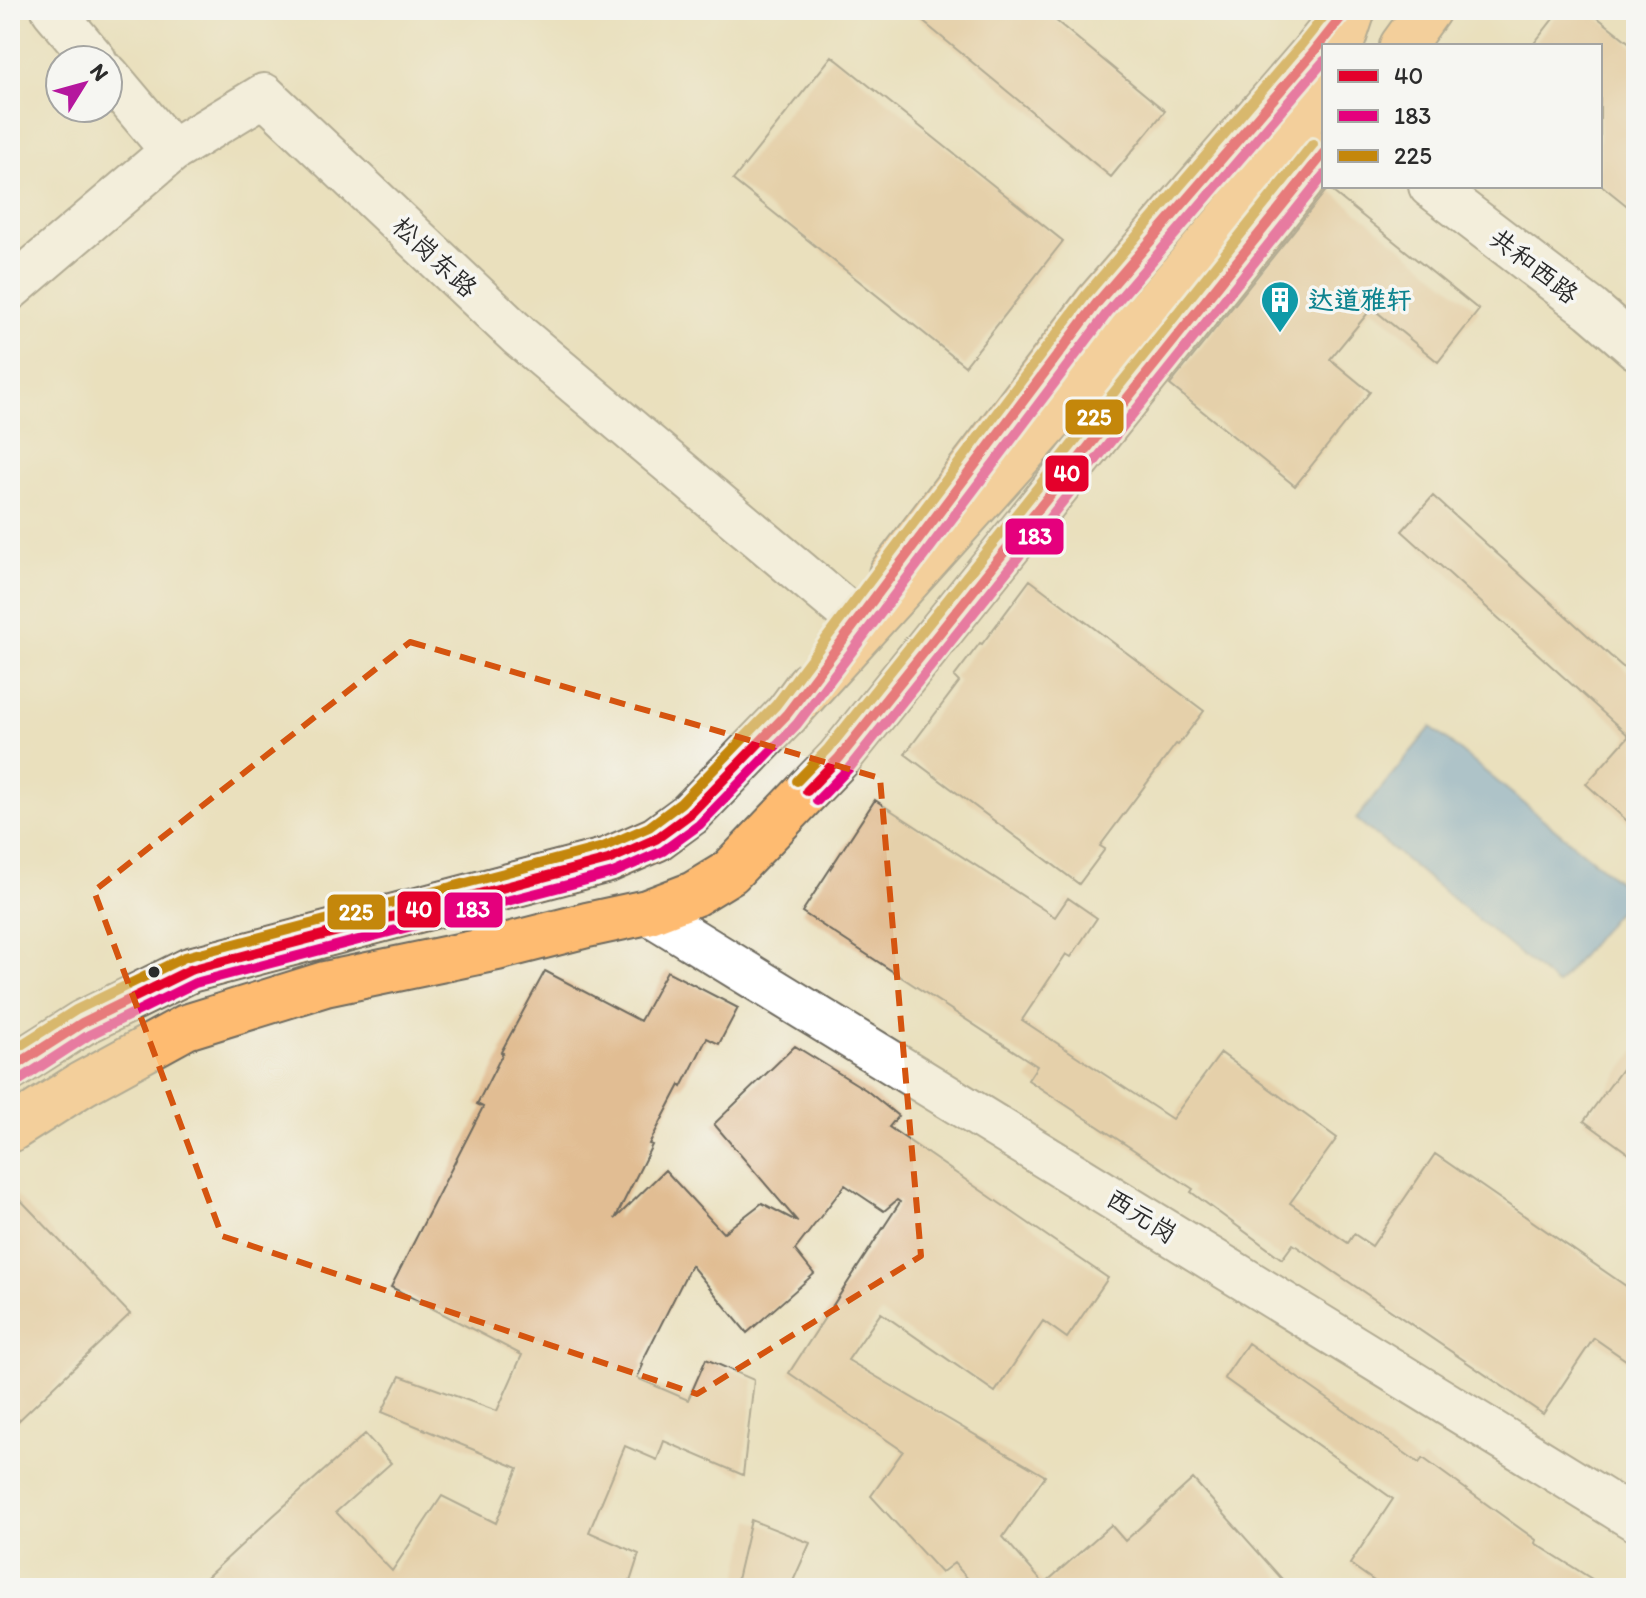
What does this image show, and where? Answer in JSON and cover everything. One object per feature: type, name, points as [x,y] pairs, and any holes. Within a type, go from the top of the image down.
[{"type":"main road","points":[[1342,44],[1350,10]]},
{"type":"main road","points":[[787,714],[1097,303],[1350,10]]},
{"type":"main road","points":[[1403,44],[1428,10]]},
{"type":"main road","points":[[10,1069],[82,1023],[190,970],[608,860],[656,839],[690,814],[902,589],[1235,212],[1288,142],[1322,88]]},
{"type":"main road","points":[[10,1130],[82,1084],[186,1027],[325,984],[497,948],[647,912],[694,894],[730,872],[839,758],[1322,155]]},
{"type":"street","points":[[53,10],[82,44]]},
{"type":"street","points":[[124,94],[172,151]]},
{"type":"street","name":"松岗东路","points":[[10,289],[172,151],[264,95],[519,336],[857,620]]},
{"type":"street","name":"共和西路","points":[[1433,188],[1636,348]]},
{"type":"street","name":"西元岗","points":[[647,912],[1636,1520]]},
{"type":"highlighted area","points":[[410,642],[880,778],[921,1256],[697,1394],[222,1236],[94,891]]},
{"type":"water","points":[[1431,727],[1633,893],[1557,985],[1356,819]]},
{"type":"building","points":[[909,10],[1043,10],[1165,111],[1111,177]]},
{"type":"building","points":[[1560,10],[1588,10],[1636,48],[1636,213],[1602,186],[1602,44],[1534,44]]},
{"type":"building","points":[[832,56],[1063,241],[965,366],[733,180]]},
{"type":"building","name":"达道雅轩","points":[[1328,188],[1479,310],[1438,362],[1372,308],[1330,359],[1370,392],[1295,486],[1170,385]]},
{"type":"building","points":[[1433,496],[1636,679],[1636,829],[1586,784],[1629,736],[1402,531]]},
{"type":"building","points":[[1030,580],[1204,711],[1100,846],[1105,849],[1079,884],[905,754],[959,682],[954,677]]},
{"type":"building","points":[[875,800],[1055,917],[1068,898],[1097,918],[1071,957],[1066,954],[1022,1020],[1172,1119],[1221,1053],[1337,1138],[1290,1203],[1348,1243],[1354,1234],[1372,1246],[1435,1154],[1636,1293],[1636,1367],[1594,1338],[1543,1414],[1293,1244],[1282,1259],[1191,1192],[1193,1189],[1028,1080],[1037,1066],[802,912]]},
{"type":"building","points":[[545,971],[640,1021],[667,971],[738,1008],[719,1044],[707,1038],[649,1144],[652,1145],[615,1219],[665,1170],[723,1233],[762,1203],[798,1222],[714,1124],[795,1046],[866,1090],[898,1116],[889,1127],[1108,1278],[1067,1338],[1043,1321],[995,1392],[881,1313],[848,1360],[1045,1476],[1003,1537],[1044,1584],[1111,1525],[1125,1541],[1193,1479],[1290,1588],[976,1588],[954,1563],[941,1573],[871,1496],[903,1451],[789,1373],[900,1202],[897,1200],[884,1211],[845,1185],[795,1250],[814,1274],[747,1333],[691,1265],[641,1364],[637,1378],[688,1400],[706,1359],[754,1380],[743,1475],[664,1441],[657,1460],[625,1446],[589,1532],[639,1554],[628,1588],[195,1588],[365,1434],[391,1463],[336,1512],[392,1571],[442,1496],[496,1523],[518,1468],[382,1412],[400,1376],[497,1411],[522,1355],[391,1287],[483,1107],[477,1104],[501,1052]]},
{"type":"building","points":[[1636,1050],[1636,1159],[1584,1121]]},
{"type":"building","points":[[10,1189],[130,1314],[10,1429]]},
{"type":"building","points":[[1248,1343],[1419,1463],[1423,1458],[1536,1540],[1535,1543],[1606,1588],[1384,1588],[1350,1564],[1393,1499],[1224,1378]]},
{"type":"building","points":[[751,1520],[810,1543],[790,1588],[735,1588]]},
{"type":"transit line","name":"225","points":[[10,1052],[76,1010],[185,957],[603,847],[649,827],[681,803],[776,705],[1086,295],[1329,10]]},
{"type":"transit line","name":"40","points":[[10,1069],[82,1023],[190,970],[608,860],[656,839],[690,814],[787,714],[1097,303],[1347,10]]},
{"type":"transit line","name":"183","points":[[18,1081],[89,1035],[195,983],[613,873],[663,851],[699,825],[797,724],[1108,312],[1322,63]]},
{"type":"transit line","name":"225","points":[[797,781],[828,749],[1313,144]]},
{"type":"transit line","name":"40","points":[[807,791],[839,758],[1322,155]]},
{"type":"transit line","name":"183","points":[[817,801],[850,767],[1322,177]]},
{"type":"place","name":"达道雅轩","points":[[1280,334]]}]
